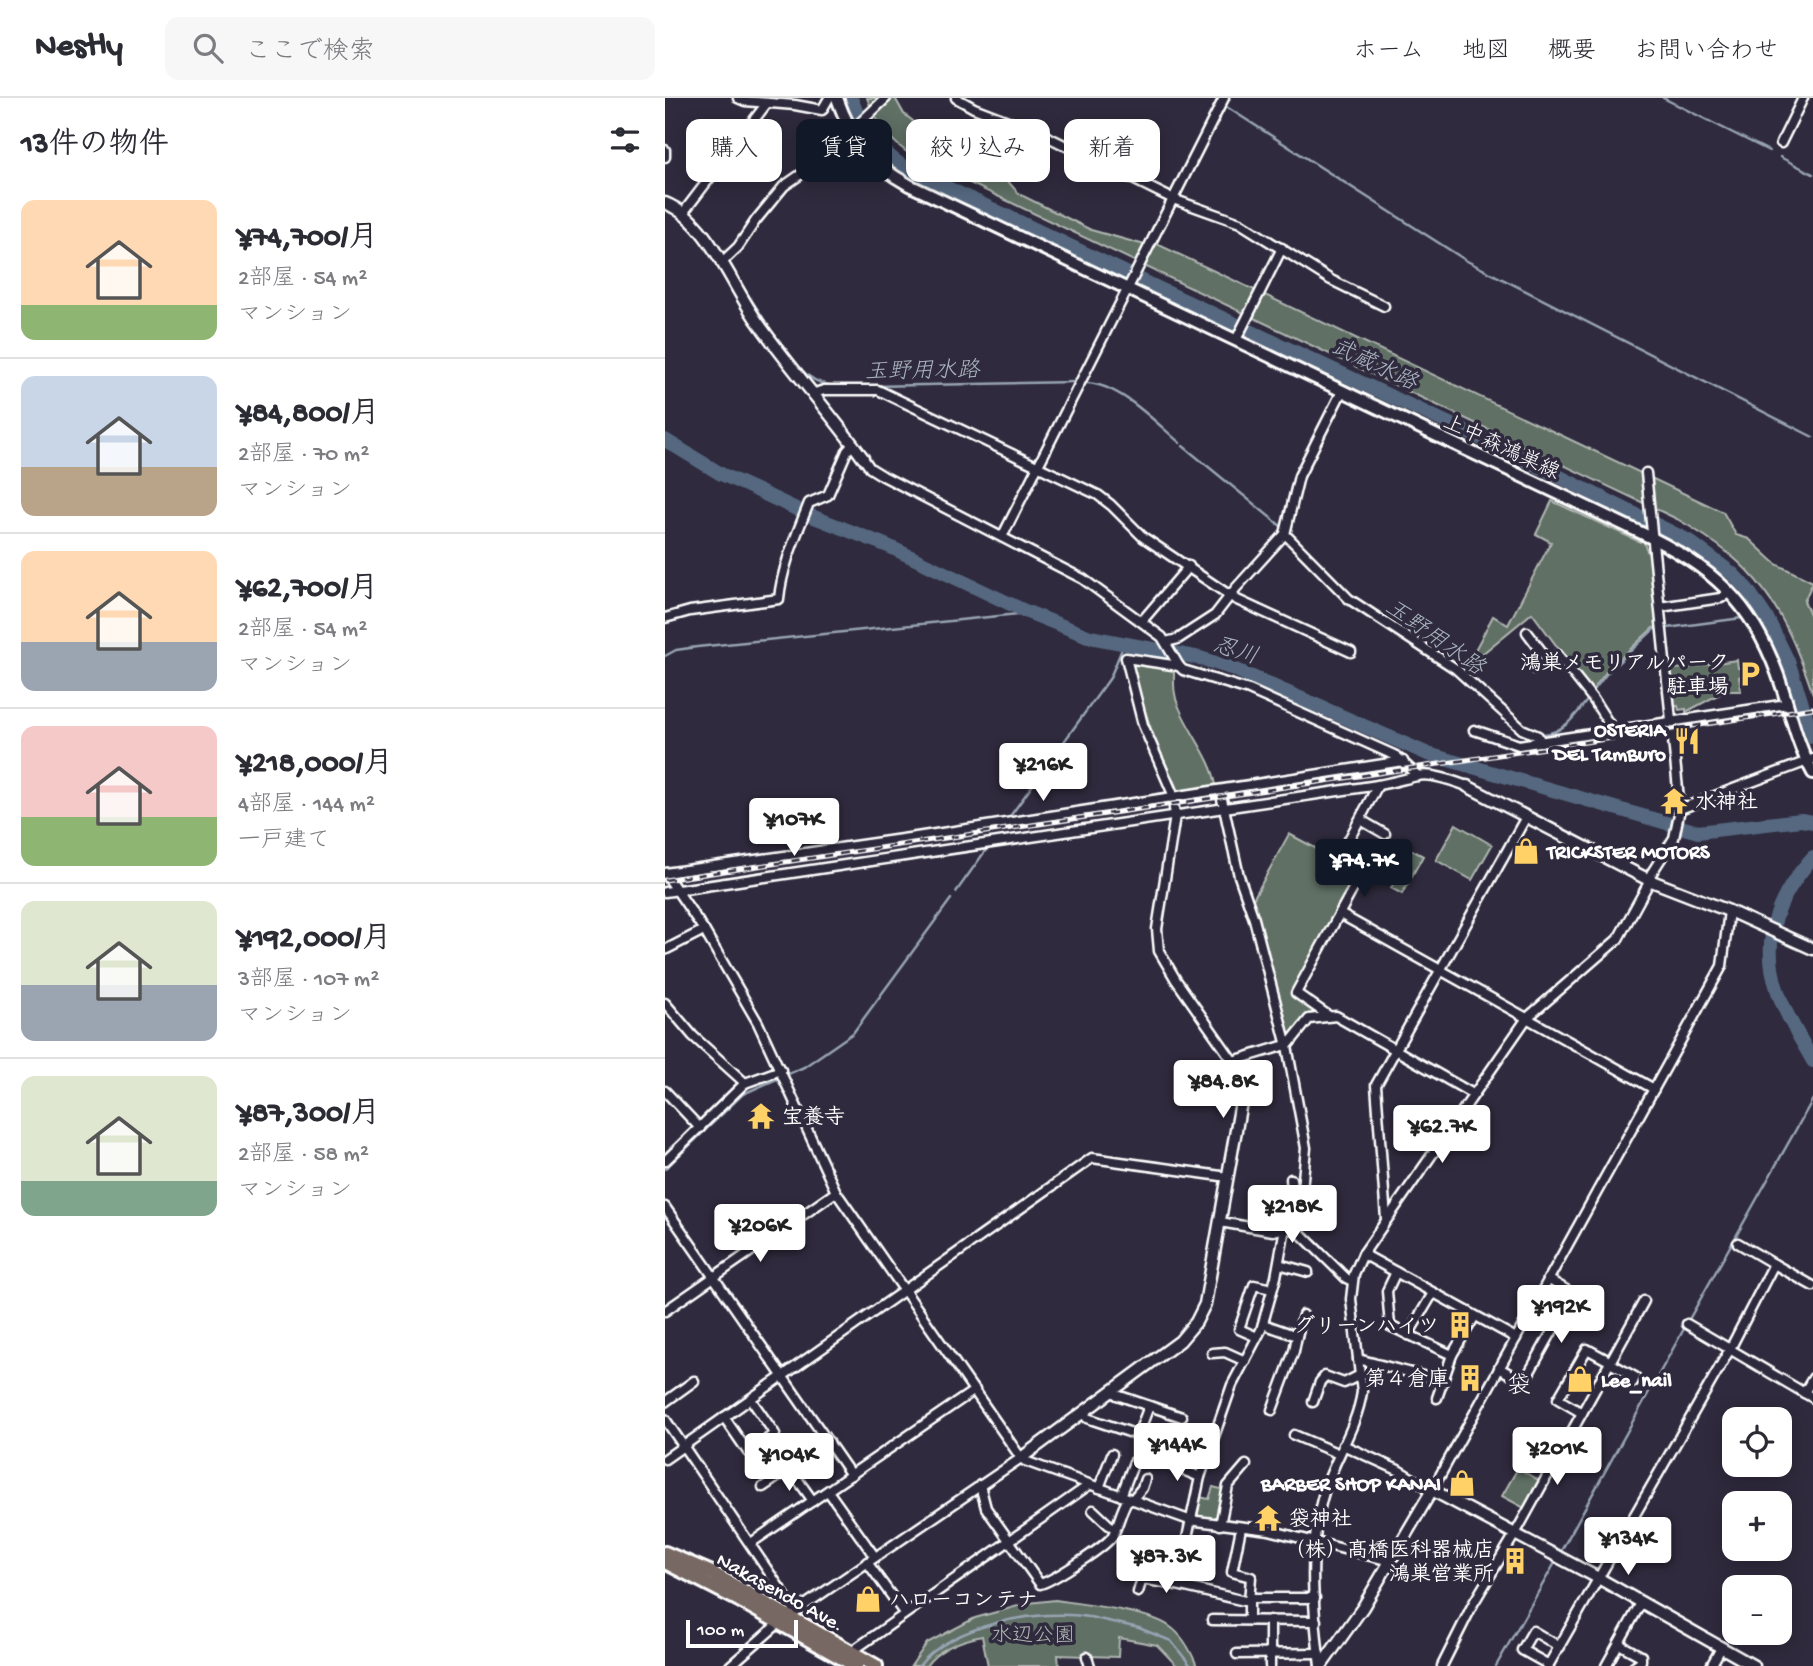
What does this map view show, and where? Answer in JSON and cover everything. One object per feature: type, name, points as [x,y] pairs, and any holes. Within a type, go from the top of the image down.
[{"type":"highway","name":"Nakasendo Ave.","points":[[665,1553],[712,1573],[876,1666]]},
{"type":"highway","name":"Nakasendo Ave.","points":[[665,1562],[789,1617],[856,1666]]},
{"type":"main road","name":"上中森鴻巣線","points":[[837,98],[848,119]]},
{"type":"main road","name":"上中森鴻巣線","points":[[892,175],[1237,337],[1342,391],[1652,534],[1693,560],[1730,592],[1761,634],[1813,773]]},
{"type":"street","points":[[738,98],[822,110],[829,98]]},
{"type":"street","points":[[865,119],[886,98]]},
{"type":"street","points":[[956,98],[974,108],[1044,135],[1173,199],[1240,223],[1331,280],[1384,306]]},
{"type":"street","points":[[1002,537],[1224,98]]},
{"type":"street","points":[[1781,143],[1803,98]]},
{"type":"street","points":[[683,213],[767,103]]},
{"type":"street","points":[[665,150],[665,157]]},
{"type":"street","points":[[721,263],[738,247],[784,186],[796,178]]},
{"type":"street","points":[[665,203],[683,213],[699,230],[756,319],[867,466],[1002,537],[1008,543],[1083,579],[1142,621],[1166,642],[1183,670],[1249,690],[1403,761],[1418,776]]},
{"type":"street","points":[[1237,337],[1282,248]]},
{"type":"street","points":[[814,393],[824,390],[878,390],[1098,495],[1137,532],[1230,596],[1351,652]]},
{"type":"street","points":[[1166,642],[1178,639],[1211,617],[1285,534],[1299,476],[1342,391]]},
{"type":"street","points":[[665,618],[690,611],[779,600],[781,584],[809,503],[828,495],[853,444]]},
{"type":"street","points":[[1320,1666],[1313,1542],[1317,1518],[1339,1454],[1360,1407],[1362,1392],[1351,1306],[1352,1281],[1363,1254],[1527,1018],[1618,939],[1674,838],[1680,813],[1646,473]]},
{"type":"street","points":[[1285,534],[1349,599],[1456,669],[1522,729],[1538,736],[1541,741]]},
{"type":"street","points":[[1142,621],[1189,566]]},
{"type":"street","points":[[1660,607],[1721,598],[1730,592]]},
{"type":"street","points":[[1527,632],[1548,660]]},
{"type":"street","points":[[1535,669],[1558,655],[1593,699],[1613,730]]},
{"type":"street","points":[[730,1666],[789,1617],[1021,1458],[1180,1341],[1196,1322],[1205,1304],[1241,1102],[1241,1077],[1159,951],[1157,929],[1175,816],[1174,797],[1143,725],[1126,658],[1178,665]]},
{"type":"street","points":[[1474,730],[1519,745],[1787,704]]},
{"type":"street","points":[[1680,813],[1810,760]]},
{"type":"street","points":[[1390,1562],[1269,1530],[1189,1520],[1021,1458],[836,1192],[758,1023],[704,930],[665,873],[1403,761]]},
{"type":"street","points":[[665,892],[1411,780],[1418,776],[1449,780],[1467,786],[1649,880],[1729,911],[1813,949]]},
{"type":"street","points":[[1329,1016],[1296,993],[1360,876],[1337,862],[1378,785]]},
{"type":"street","points":[[1220,790],[1239,876],[1255,919],[1286,1046],[1306,1148],[1298,1231]]},
{"type":"street","points":[[1386,1219],[1376,1085],[1526,817]]},
{"type":"street","points":[[1361,820],[1385,834]]},
{"type":"street","points":[[1320,1666],[1363,1607],[1432,1490],[1722,966],[1729,911]]},
{"type":"street","points":[[1340,914],[1654,1089]]},
{"type":"street","points":[[665,950],[704,930]]},
{"type":"street","points":[[665,1003],[693,1036],[745,1083]]},
{"type":"street","points":[[1233,1061],[1286,1046],[1309,1019],[1336,1016],[1473,1094]]},
{"type":"street","points":[[665,1161],[745,1083],[781,1070]]},
{"type":"street","points":[[665,1091],[700,1128]]},
{"type":"street","points":[[725,1419],[1092,1158],[1228,1177]]},
{"type":"street","points":[[1291,1179],[1298,1231]]},
{"type":"street","points":[[665,1311],[836,1192]]},
{"type":"street","points":[[665,1207],[851,1475]]},
{"type":"street","points":[[1220,1222],[1273,1231],[1285,1228],[1298,1231],[1352,1281]]},
{"type":"street","points":[[1177,1585],[1200,1477],[1228,1394],[1263,1324],[1279,1264],[1285,1228]]},
{"type":"street","points":[[1738,1243],[1813,1286]]},
{"type":"street","points":[[1363,1254],[1516,1338]]},
{"type":"street","points":[[1279,1264],[1308,1272]]},
{"type":"street","points":[[1560,1647],[1533,1631],[1522,1650],[1549,1665],[1560,1647],[1600,1579],[1730,1349],[1774,1264]]},
{"type":"street","points":[[1396,1272],[1387,1291],[1390,1326],[1452,1355]]},
{"type":"street","points":[[1499,1368],[1524,1381],[1573,1294],[1548,1279]]},
{"type":"street","points":[[1257,1337],[1239,1329],[1254,1285],[1272,1289]]},
{"type":"street","points":[[1408,1335],[1433,1293]]},
{"type":"street","points":[[1442,1666],[1472,1604],[1515,1534],[1644,1301]]},
{"type":"street","points":[[1272,1410],[1294,1351],[1303,1315]]},
{"type":"street","points":[[1437,1398],[1452,1355],[1475,1316]]},
{"type":"street","points":[[1263,1324],[1297,1336]]},
{"type":"street","points":[[1687,1324],[1813,1398]]},
{"type":"street","points":[[1582,1413],[1558,1399],[1587,1349],[1635,1378]]},
{"type":"street","points":[[1212,1353],[1225,1352],[1245,1361]]},
{"type":"street","points":[[1358,1359],[1442,1381]]},
{"type":"street","points":[[1313,1402],[1325,1376],[1344,1382],[1360,1375]]},
{"type":"street","points":[[665,1461],[784,1376]]},
{"type":"street","points":[[1804,1393],[1813,1378]]},
{"type":"street","points":[[665,1402],[694,1381]]},
{"type":"street","points":[[751,1543],[975,1390]]},
{"type":"street","points":[[1112,1390],[1117,1395],[1182,1417]]},
{"type":"street","points":[[725,1419],[748,1452],[775,1434],[752,1401]]},
{"type":"street","points":[[1083,1412],[1087,1418],[1138,1435],[1149,1406]]},
{"type":"street","points":[[665,1419],[751,1543],[789,1617]]},
{"type":"street","points":[[1294,1435],[1339,1454]]},
{"type":"street","points":[[763,1487],[829,1442]]},
{"type":"street","points":[[1343,1445],[1398,1470],[1754,1666]]},
{"type":"street","points":[[1526,1452],[1551,1468]]},
{"type":"street","points":[[1099,1488],[1112,1454]]},
{"type":"street","points":[[980,1485],[986,1508],[1042,1584],[1052,1580],[1112,1538],[1127,1499],[1134,1462]]},
{"type":"street","points":[[1164,1462],[1200,1477]]},
{"type":"street","points":[[1220,1525],[1228,1486],[1246,1465]]},
{"type":"street","points":[[790,1469],[813,1501]]},
{"type":"street","points":[[1127,1499],[1142,1488],[1145,1479]]},
{"type":"street","points":[[851,1652],[1089,1485]]},
{"type":"street","points":[[828,1490],[904,1613]]},
{"type":"street","points":[[1093,1510],[1115,1528]]},
{"type":"street","points":[[1241,1528],[1232,1572],[1251,1577],[1249,1620]]},
{"type":"street","points":[[1138,1592],[1142,1578],[1250,1600],[1315,1598]]},
{"type":"street","points":[[1606,1666],[1641,1603]]},
{"type":"street","points":[[1212,1620],[1316,1621]]},
{"type":"street","points":[[1270,1620],[1270,1666]]},
{"type":"street","points":[[1619,1644],[1641,1656],[1641,1661],[1634,1666]]},
{"type":"street","points":[[1711,1666],[1721,1648]]},
{"type":"street","points":[[1237,1654],[1319,1653]]},
{"type":"green space","points":[[867,98],[895,98],[904,114],[910,119],[906,119],[906,151],[892,139],[892,119],[877,119]]},
{"type":"green space","points":[[968,182],[1009,182],[1019,194],[1091,230],[1152,247],[1155,243],[1723,512],[1736,535],[1749,539],[1776,564],[1813,582],[1804,601],[1813,621],[1813,694],[1791,636],[1765,591],[1729,554],[1677,519]]},
{"type":"green space","points":[[1552,501],[1640,542],[1642,538],[1653,566],[1658,627],[1653,628],[1607,671],[1591,692],[1532,613],[1476,659],[1468,669],[1466,667],[1493,616],[1508,625],[1551,542],[1536,534]]},
{"type":"green space","points":[[1737,660],[1738,668],[1743,668],[1745,674],[1739,677],[1741,691],[1725,691],[1686,712],[1686,709],[1673,707],[1669,670]]},
{"type":"green space","points":[[1129,662],[1174,670],[1177,702],[1206,756],[1216,786],[1178,791],[1153,735]]},
{"type":"green space","points":[[1456,824],[1492,845],[1472,880],[1436,860]]},
{"type":"green space","points":[[1289,834],[1334,858],[1332,862],[1357,878],[1292,994],[1319,1010],[1319,1013],[1309,1014],[1287,1041],[1251,903]]},
{"type":"green space","points":[[1412,850],[1423,856],[1402,894],[1391,888]]},
{"type":"green space","points":[[1518,1468],[1541,1482],[1526,1509],[1502,1496]]},
{"type":"green space","points":[[1213,1487],[1225,1490],[1217,1523],[1194,1518],[1199,1497],[1209,1499]]},
{"type":"green space","name":"水辺公園","points":[[1055,1600],[1114,1609],[1159,1621],[1169,1626],[1182,1639],[1197,1666],[1177,1666],[1157,1645],[1119,1638],[1118,1657],[1058,1655],[1059,1666],[988,1666],[982,1636],[951,1646],[926,1666],[911,1666],[927,1643],[975,1618],[1029,1603]]},
{"type":"waterway","name":"武蔵水路","points":[[851,98],[871,137],[904,167],[1510,452],[1689,541],[1733,574],[1768,620],[1788,661],[1813,737]]},
{"type":"waterway","points":[[1663,98],[1769,151]]},
{"type":"waterway","points":[[1225,106],[1467,261],[1813,437]]},
{"type":"waterway","points":[[1780,157],[1813,174]]},
{"type":"waterway","name":"玉野用水路","points":[[668,200],[684,206]]},
{"type":"waterway","name":"玉野用水路","points":[[733,272],[777,339]]},
{"type":"waterway","name":"玉野用水路","points":[[783,347],[812,379],[837,386]]},
{"type":"waterway","name":"玉野用水路","points":[[872,386],[1076,382]]},
{"type":"waterway","name":"玉野用水路","points":[[1086,383],[1099,385],[1124,397],[1180,443]]},
{"type":"waterway","name":"忍川","points":[[665,440],[721,474],[809,515],[888,546],[1025,611],[1090,637],[1200,658],[1234,669],[1428,754],[1698,832],[1801,820],[1813,822]]},
{"type":"waterway","name":"玉野用水路","points":[[1183,446],[1282,527]]},
{"type":"waterway","points":[[665,656],[676,650],[697,647],[1018,614],[1025,611]]},
{"type":"waterway","name":"玉野用水路","points":[[1667,628],[1742,618]]},
{"type":"waterway","name":"玉野用水路","points":[[1594,690],[1607,673],[1657,629]]},
{"type":"waterway","points":[[1011,815],[1110,678],[1124,644]]},
{"type":"waterway","name":"玉野用水路","points":[[1473,680],[1487,691]]},
{"type":"waterway","name":"玉野用水路","points":[[1489,693],[1525,726]]},
{"type":"waterway","name":"玉野用水路","points":[[1543,734],[1564,726],[1589,698]]},
{"type":"waterway","points":[[956,892],[988,847]]},
{"type":"waterway","points":[[1813,857],[1782,902],[1772,934],[1771,952],[1772,970],[1780,998],[1813,1061]]},
{"type":"waterway","points":[[665,1169],[743,1094],[804,1067],[853,1033],[951,899]]},
{"type":"waterway","points":[[1735,1238],[1813,1099]]},
{"type":"waterway","points":[[1687,1323],[1733,1241]]},
{"type":"waterway","points":[[1561,1551],[1685,1327]]},
{"type":"waterway","points":[[1496,1666],[1556,1561]]},
{"type":"waterway","points":[[919,1666],[951,1640],[997,1623],[1046,1615],[1088,1617]]},
{"type":"waterway","points":[[1090,1617],[1139,1628],[1171,1641],[1191,1666]]},
{"type":"railway","points":[[665,880],[1813,708]]},
{"type":"place","name":"鴻巣メモリアルパーク 駐車場","points":[[1750,674]]},
{"type":"place","name":"OSTERIA DEL TamBuro","points":[[1687,741]]},
{"type":"place","name":"水神社","points":[[1674,801]]},
{"type":"place","name":"TRICKSTER MOTORS","points":[[1526,851]]},
{"type":"place","name":"宝養寺","points":[[761,1116]]},
{"type":"place","name":"グリーンハイツ","points":[[1460,1325]]},
{"type":"place","name":"第４倉庫","points":[[1470,1378]]},
{"type":"place","name":"Lee_nail","points":[[1580,1379]]},
{"type":"place","name":"BARBER SHOP KANAI","points":[[1462,1483]]},
{"type":"place","name":"袋神社","points":[[1268,1518]]},
{"type":"place","name":"（株）髙橋医科器械店 鴻巣営業所","points":[[1515,1561]]},
{"type":"place","name":"ハローコンテナ","points":[[868,1599]]},
{"type":"district","name":"袋","points":[[1519,1384]]}]
